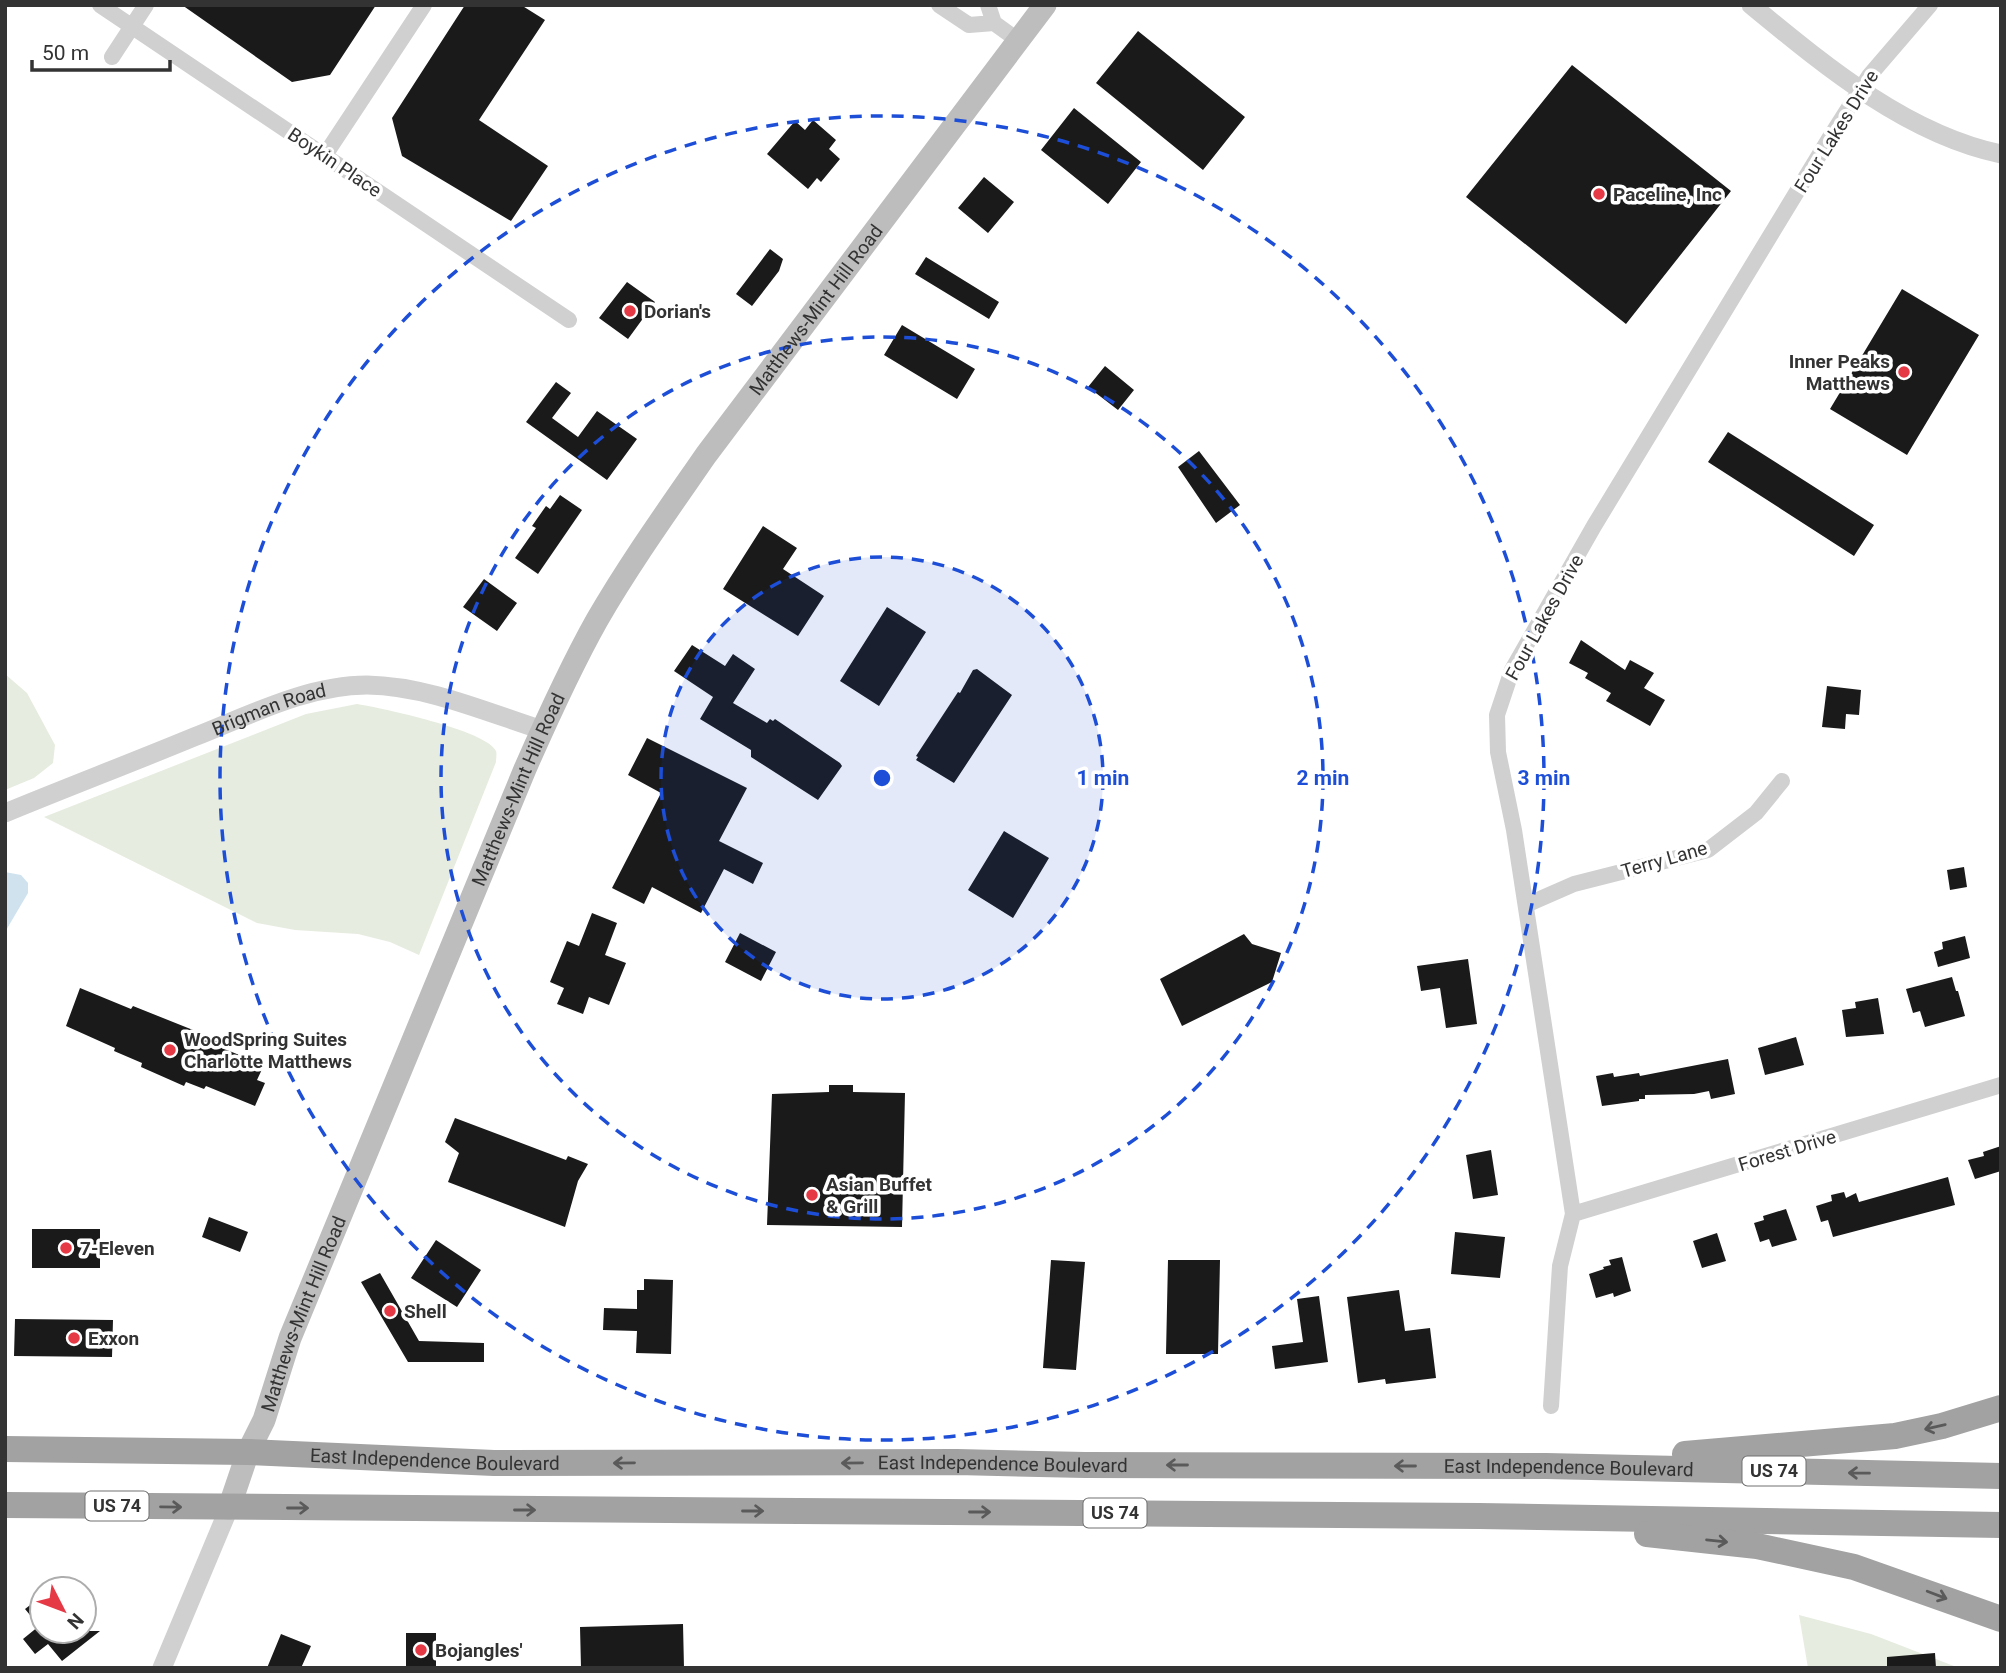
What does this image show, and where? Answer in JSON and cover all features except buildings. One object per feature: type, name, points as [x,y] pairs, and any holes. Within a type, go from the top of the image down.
[{"type":"highway","points":[[1546,1466],[1895,1436],[1942,1426],[2001,1408]]},
{"type":"highway","name":"East Independence Boulevard","points":[[5,1449],[248,1452],[494,1463],[957,1462],[1084,1465],[1546,1466],[2001,1476]]},
{"type":"highway","name":"US 74","points":[[5,1505],[1479,1516],[2001,1525]]},
{"type":"highway","points":[[1479,1516],[1757,1546],[1854,1567],[2001,1619]]},
{"type":"main road","name":"Matthews-Mint Hill Road","points":[[229,1508],[248,1452],[264,1420],[290,1338],[542,730],[596,621],[654,528],[706,456],[1045,5]]},
{"type":"street","name":"Boykin Place","points":[[100,5],[569,320]]},
{"type":"street","points":[[112,57],[146,5]]},
{"type":"street","points":[[325,155],[424,5]]},
{"type":"street","points":[[939,5],[969,26],[994,23]]},
{"type":"street","points":[[988,5],[994,23],[1019,41]]},
{"type":"street","points":[[1751,5],[1860,91],[1894,111],[1943,134],[2001,154]]},
{"type":"street","name":"Four Lakes Drive","points":[[1551,1406],[1560,1266],[1573,1214],[1526,905],[1498,752],[1497,715],[1512,670],[1594,526],[1860,91],[1890,50],[1930,5]]},
{"type":"street","name":"Brigman Road","points":[[5,813],[259,711],[335,688],[365,685],[412,690],[542,730]]},
{"type":"street","name":"Terry Lane","points":[[1526,905],[1574,884],[1708,850],[1756,813],[1782,781]]},
{"type":"street","name":"Forest Drive","points":[[1573,1214],[2001,1085]]},
{"type":"street","name":"Matthews-Mint Hill Road","points":[[162,1668],[229,1508]]},
{"type":"shaded area","points":[[5,674],[27,693],[55,745],[53,763],[34,778],[5,790]]},
{"type":"shaded area","points":[[357,704],[454,728],[488,743],[496,752],[496,762],[419,955],[390,942],[358,934],[295,930],[257,923],[44,817],[306,714]]},
{"type":"shaded area","points":[[1799,1615],[1871,1634],[1959,1668],[1808,1668]]},
{"type":"water","points":[[5,872],[21,875],[28,883],[28,893],[5,932]]},
{"type":"place","name":"Paceline, Inc","points":[[1599,194]]},
{"type":"place","name":"Dorian's","points":[[630,311]]},
{"type":"place","name":"Inner Peaks Matthews","points":[[1904,372]]},
{"type":"place","name":"WoodSpring Suites Charlotte Matthews","points":[[170,1050]]},
{"type":"place","name":"Asian Buffet & Grill","points":[[812,1195]]},
{"type":"place","name":"7-Eleven","points":[[66,1248]]},
{"type":"place","name":"Shell","points":[[390,1311]]},
{"type":"place","name":"Exxon","points":[[74,1338]]},
{"type":"place","name":"Bojangles'","points":[[421,1650]]}]
